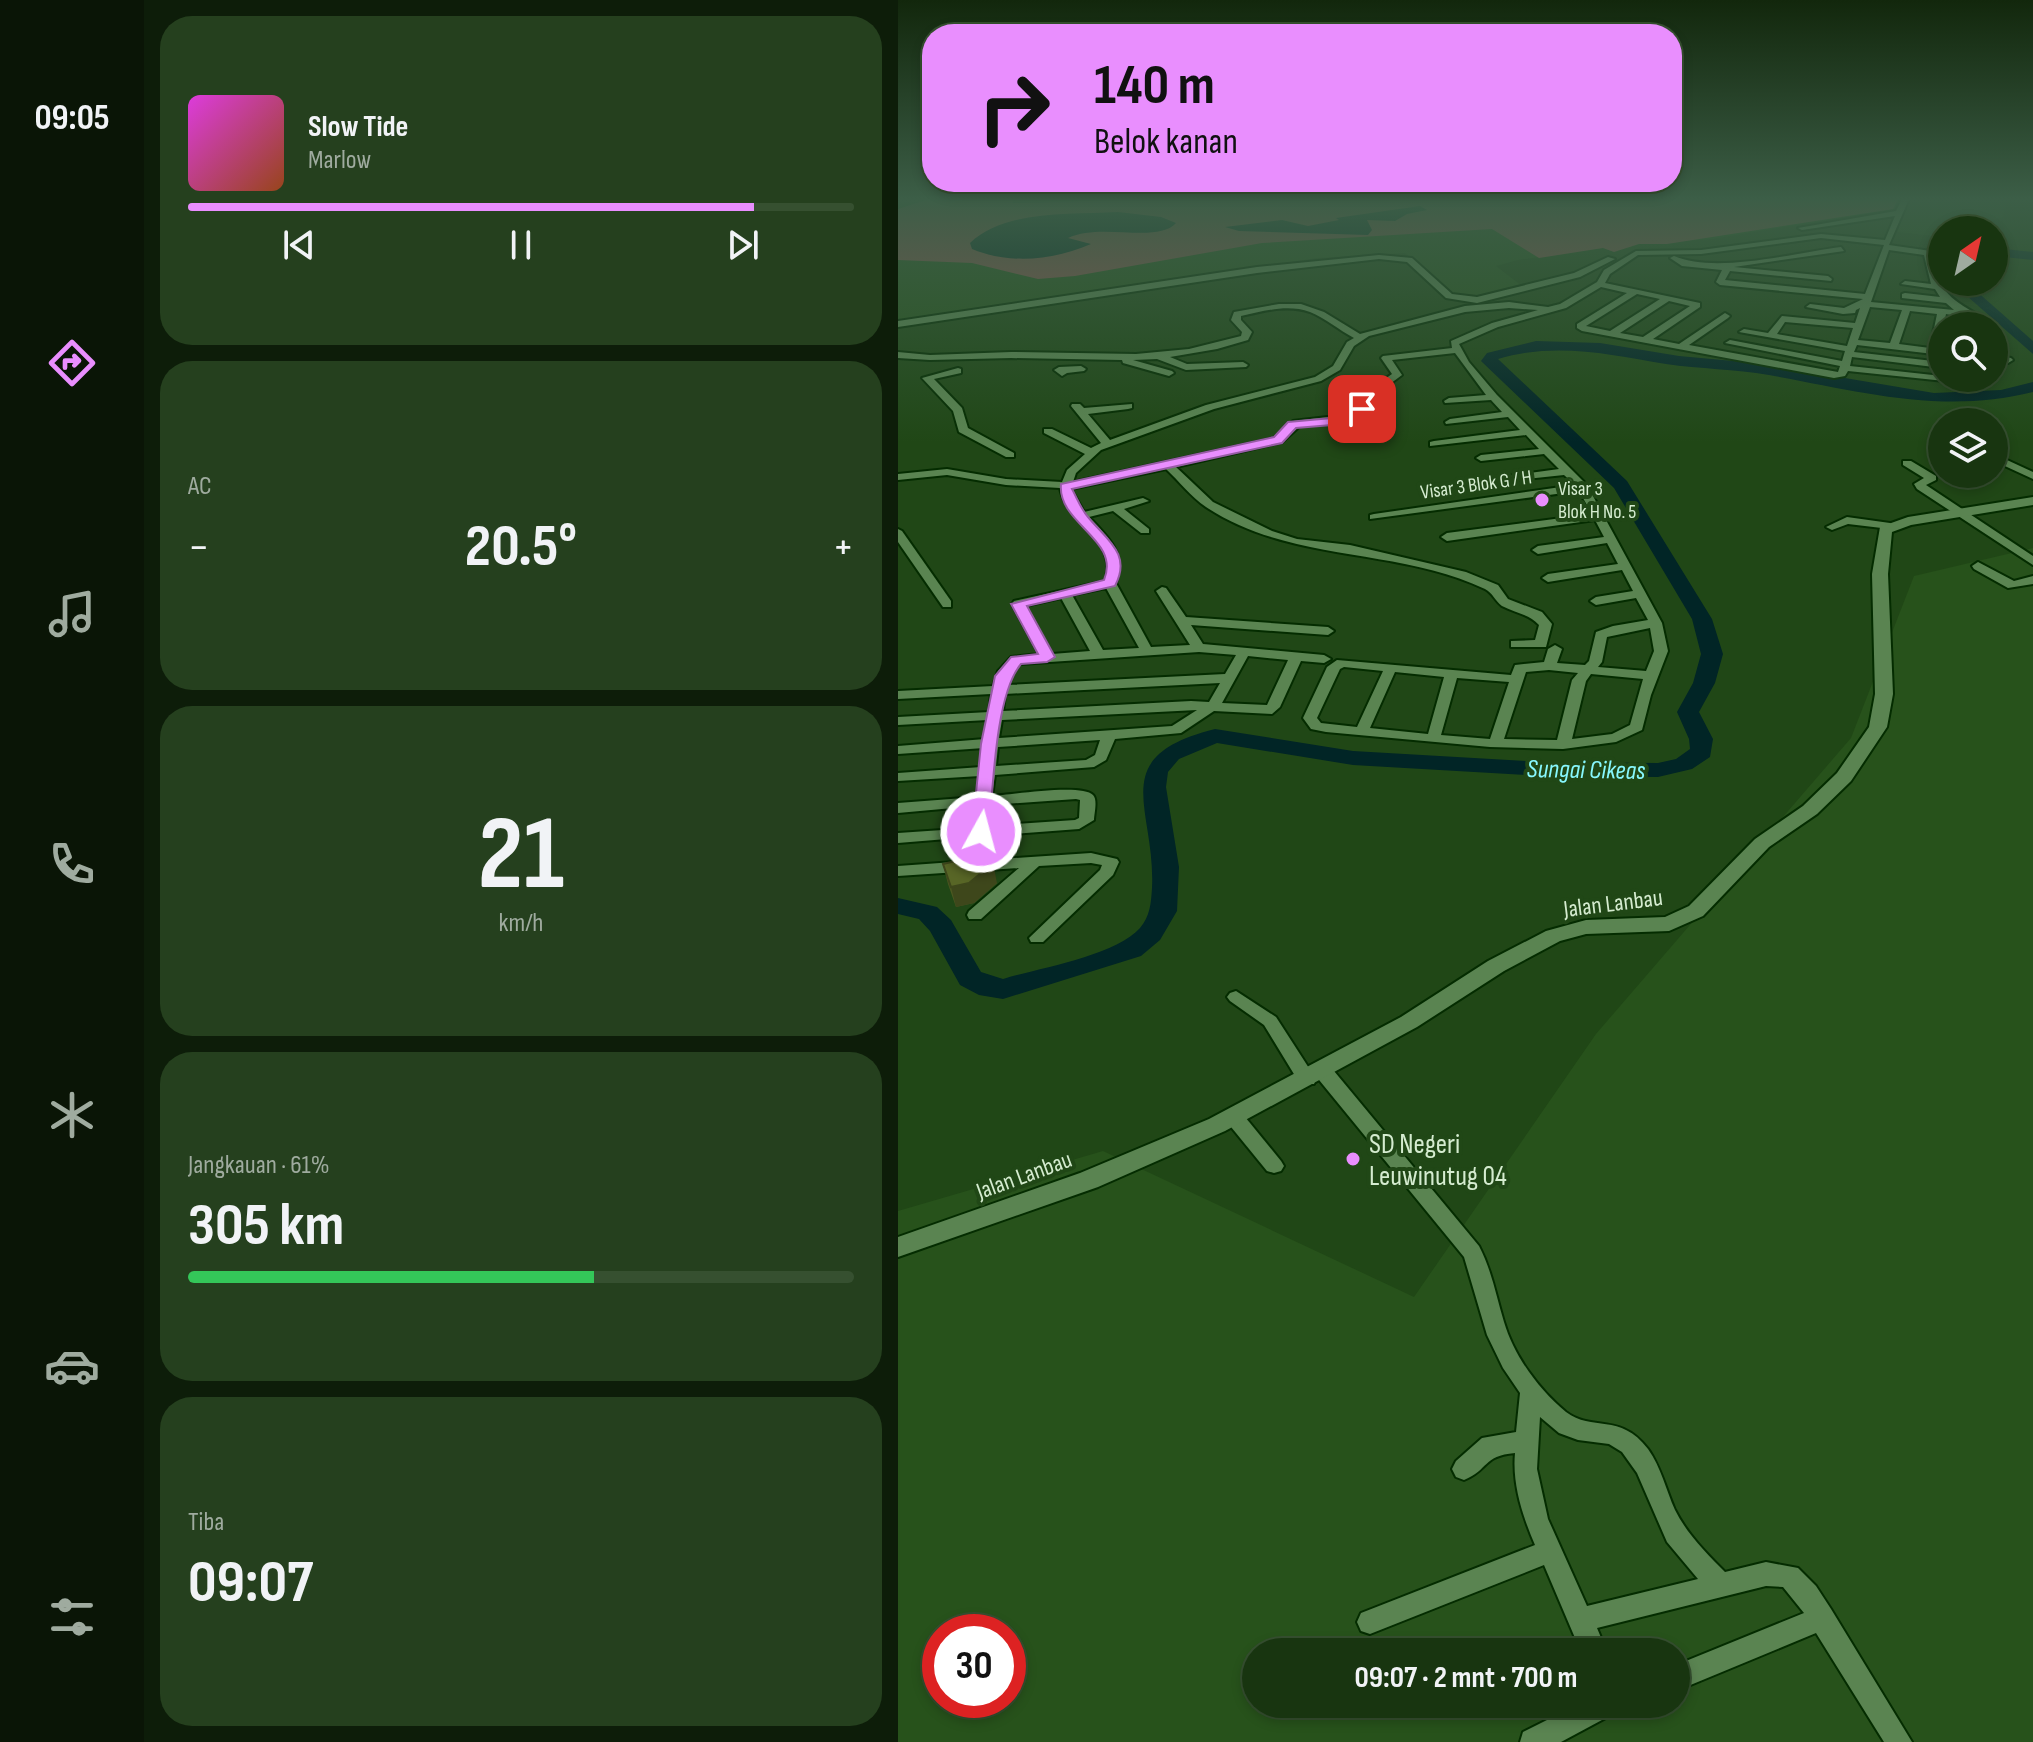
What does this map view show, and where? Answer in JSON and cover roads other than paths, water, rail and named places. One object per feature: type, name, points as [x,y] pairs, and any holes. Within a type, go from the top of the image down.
[{"type":"street","points":[[898,324],[1189,280]]},
{"type":"street","points":[[1432,280],[1464,308]]},
{"type":"street","points":[[1464,308],[1477,300],[1556,280]]},
{"type":"street","points":[[1515,679],[1337,665],[1310,718],[1316,726],[1326,728],[1496,743],[1563,745],[1610,740],[1631,733],[1637,727],[1661,651],[1656,623],[1583,487],[1493,397],[1454,343],[1563,306],[1602,280]]},
{"type":"street","points":[[1721,280],[1823,293],[1864,304],[1942,312]]},
{"type":"street","points":[[1823,293],[1828,280]]},
{"type":"street","points":[[1847,358],[1873,280]]},
{"type":"street","points":[[1600,284],[1723,313],[1679,348]]},
{"type":"street","points":[[1905,284],[1928,286]]},
{"type":"street","points":[[1633,292],[1581,327],[1715,353],[1928,364]]},
{"type":"street","points":[[1449,296],[1477,300]]},
{"type":"street","points":[[1905,296],[1947,300]]},
{"type":"street","points":[[1944,296],[1962,312]]},
{"type":"street","points":[[1611,334],[1668,298]]},
{"type":"street","points":[[1810,307],[1843,311],[1864,304]]},
{"type":"street","points":[[1147,651],[1110,583],[1116,567],[1112,550],[1080,516],[1065,487],[1071,472],[1090,452],[1210,407],[1318,379],[1337,368],[1350,344],[1360,337],[1464,308],[1509,305],[1549,309]]},
{"type":"street","points":[[898,355],[975,358],[1027,355],[1094,360],[1161,357],[1245,338],[1247,332],[1235,316],[1301,306],[1360,337]]},
{"type":"street","points":[[1643,341],[1705,307]]},
{"type":"street","points":[[1894,346],[1907,308]]},
{"type":"street","points":[[1771,336],[1782,319],[1858,326]]},
{"type":"street","points":[[1808,342],[1817,322]]},
{"type":"street","points":[[1715,353],[1749,329],[1808,342],[1847,358],[1894,346],[1928,350]]},
{"type":"street","points":[[1730,343],[1847,358],[1928,378]]},
{"type":"street","points":[[898,477],[947,472],[1065,487],[1168,465],[1248,440],[1283,439],[1290,427],[1297,423],[1366,416],[1368,413],[1360,406],[1362,400],[1397,375],[1386,360],[1391,356],[1457,350]]},
{"type":"street","points":[[1161,357],[1186,367],[1243,365]]},
{"type":"street","points":[[975,358],[961,375],[946,371],[927,380],[958,410],[963,430],[1010,455]]},
{"type":"street","points":[[1062,373],[1059,370],[1063,368],[1089,368],[1094,360]]},
{"type":"street","points":[[1125,360],[1169,373]]},
{"type":"street","points":[[1920,390],[1921,377]]},
{"type":"street","points":[[1449,401],[1493,397]]},
{"type":"street","points":[[1108,444],[1078,409],[1128,406]]},
{"type":"street","points":[[1450,422],[1510,414]]},
{"type":"street","points":[[1048,431],[1090,452]]},
{"type":"street","points":[[1434,444],[1528,432]]},
{"type":"street","points":[[1481,458],[1547,451]]},
{"type":"street","points":[[1907,463],[1932,478],[1920,484],[1921,487],[2033,561]]},
{"type":"street","points":[[2008,464],[2033,476]]},
{"type":"street","points":[[1168,465],[1209,504],[1280,538],[1350,549],[1452,572],[1494,588],[1504,602],[1537,615],[1546,624],[1541,644],[1516,644]]},
{"type":"street","points":[[1494,481],[1567,471]]},
{"type":"street","name":"Visar 3 Blok G / H","points":[[1374,517],[1583,487]]},
{"type":"street","points":[[1080,516],[1143,501]]},
{"type":"street","points":[[1832,527],[1847,520],[1890,526],[2033,501]]},
{"type":"street","points":[[1115,507],[1145,531]]},
{"type":"street","points":[[1447,537],[1599,516]]},
{"type":"street","name":"Jalan Lanbau","points":[[898,1247],[1089,1180],[1234,1117],[1409,1022],[1496,966],[1553,936],[1586,927],[1653,926],[1685,919],[1762,843],[1823,797],[1856,762],[1878,727],[1884,694],[1881,539],[1890,526]]},
{"type":"street","points":[[898,533],[947,604]]},
{"type":"street","points":[[1538,550],[1612,539]]},
{"type":"street","points":[[1548,578],[1626,566]]},
{"type":"street","points":[[1978,566],[2012,585],[2033,580]]},
{"type":"street","points":[[1047,657],[1018,604],[1110,583]]},
{"type":"street","points":[[1162,591],[1199,648]]},
{"type":"street","points":[[1064,592],[1098,654]]},
{"type":"street","points":[[1596,601],[1640,594]]},
{"type":"street","points":[[1182,621],[1328,631]]},
{"type":"street","points":[[1563,745],[1579,680],[1595,662],[1601,635],[1656,623]]},
{"type":"street","points":[[975,866],[999,689],[1011,663],[1047,657],[1199,648],[1324,659]]},
{"type":"street","points":[[1549,666],[1555,649]]},
{"type":"street","points":[[898,750],[1176,730],[1214,705],[1244,652]]},
{"type":"street","points":[[898,721],[1214,705],[1269,710],[1296,657]]},
{"type":"street","points":[[1496,743],[1518,670],[1524,666],[1652,676]]},
{"type":"street","points":[[1362,731],[1391,667]]},
{"type":"street","points":[[1434,736],[1452,673]]},
{"type":"street","points":[[898,695],[1231,678]]},
{"type":"street","points":[[898,777],[1094,763],[1101,757],[1109,735]]},
{"type":"street","points":[[898,808],[1082,795],[1088,798],[1086,820],[1076,824],[898,838]]},
{"type":"street","points":[[898,871],[1098,858],[1112,864],[1093,887],[1037,938]]},
{"type":"street","points":[[975,915],[1036,861]]},
{"type":"street","points":[[1236,997],[1270,1021],[1472,1252],[1487,1285],[1499,1337],[1531,1390],[1559,1420],[1572,1428],[1606,1430],[1629,1444],[1642,1459],[1671,1527],[1722,1586]]},
{"type":"street","points":[[1234,1117],[1274,1166]]},
{"type":"street","points":[[1531,1390],[1525,1469],[1536,1519],[1588,1638]]},
{"type":"street","points":[[1464,1469],[1490,1445],[1525,1442]]},
{"type":"street","points":[[1370,1622],[1550,1551]]},
{"type":"street","points":[[1581,1620],[1780,1572],[1795,1582],[1822,1618],[1899,1742]]},
{"type":"street","points":[[1690,1672],[1822,1618]]},
{"type":"street","points":[[1533,1742],[1579,1718]]},
{"type":"waterway","name":"Sungai Cikeas","points":[[1974,296],[2033,349]]},
{"type":"waterway","name":"Sungai Cikeas","points":[[898,906],[928,913],[941,926],[970,978],[979,985],[1003,989],[1131,950],[1150,934],[1164,911],[1166,867],[1154,787],[1156,771],[1171,754],[1215,736],[1353,758],[1543,769],[1658,770],[1684,764],[1702,752],[1701,739],[1688,712],[1704,683],[1712,654],[1702,619],[1621,485],[1489,361],[1492,356],[1536,346],[1579,345],[1679,361],[1755,368],[1867,390],[1934,398],[1968,399],[2033,387]]},
{"type":"place","name":"Visar 3 Blok H No. 5","points":[[1542,500]]},
{"type":"place","name":"SD Negeri Leuwinutug 04","points":[[1353,1159]]}]
